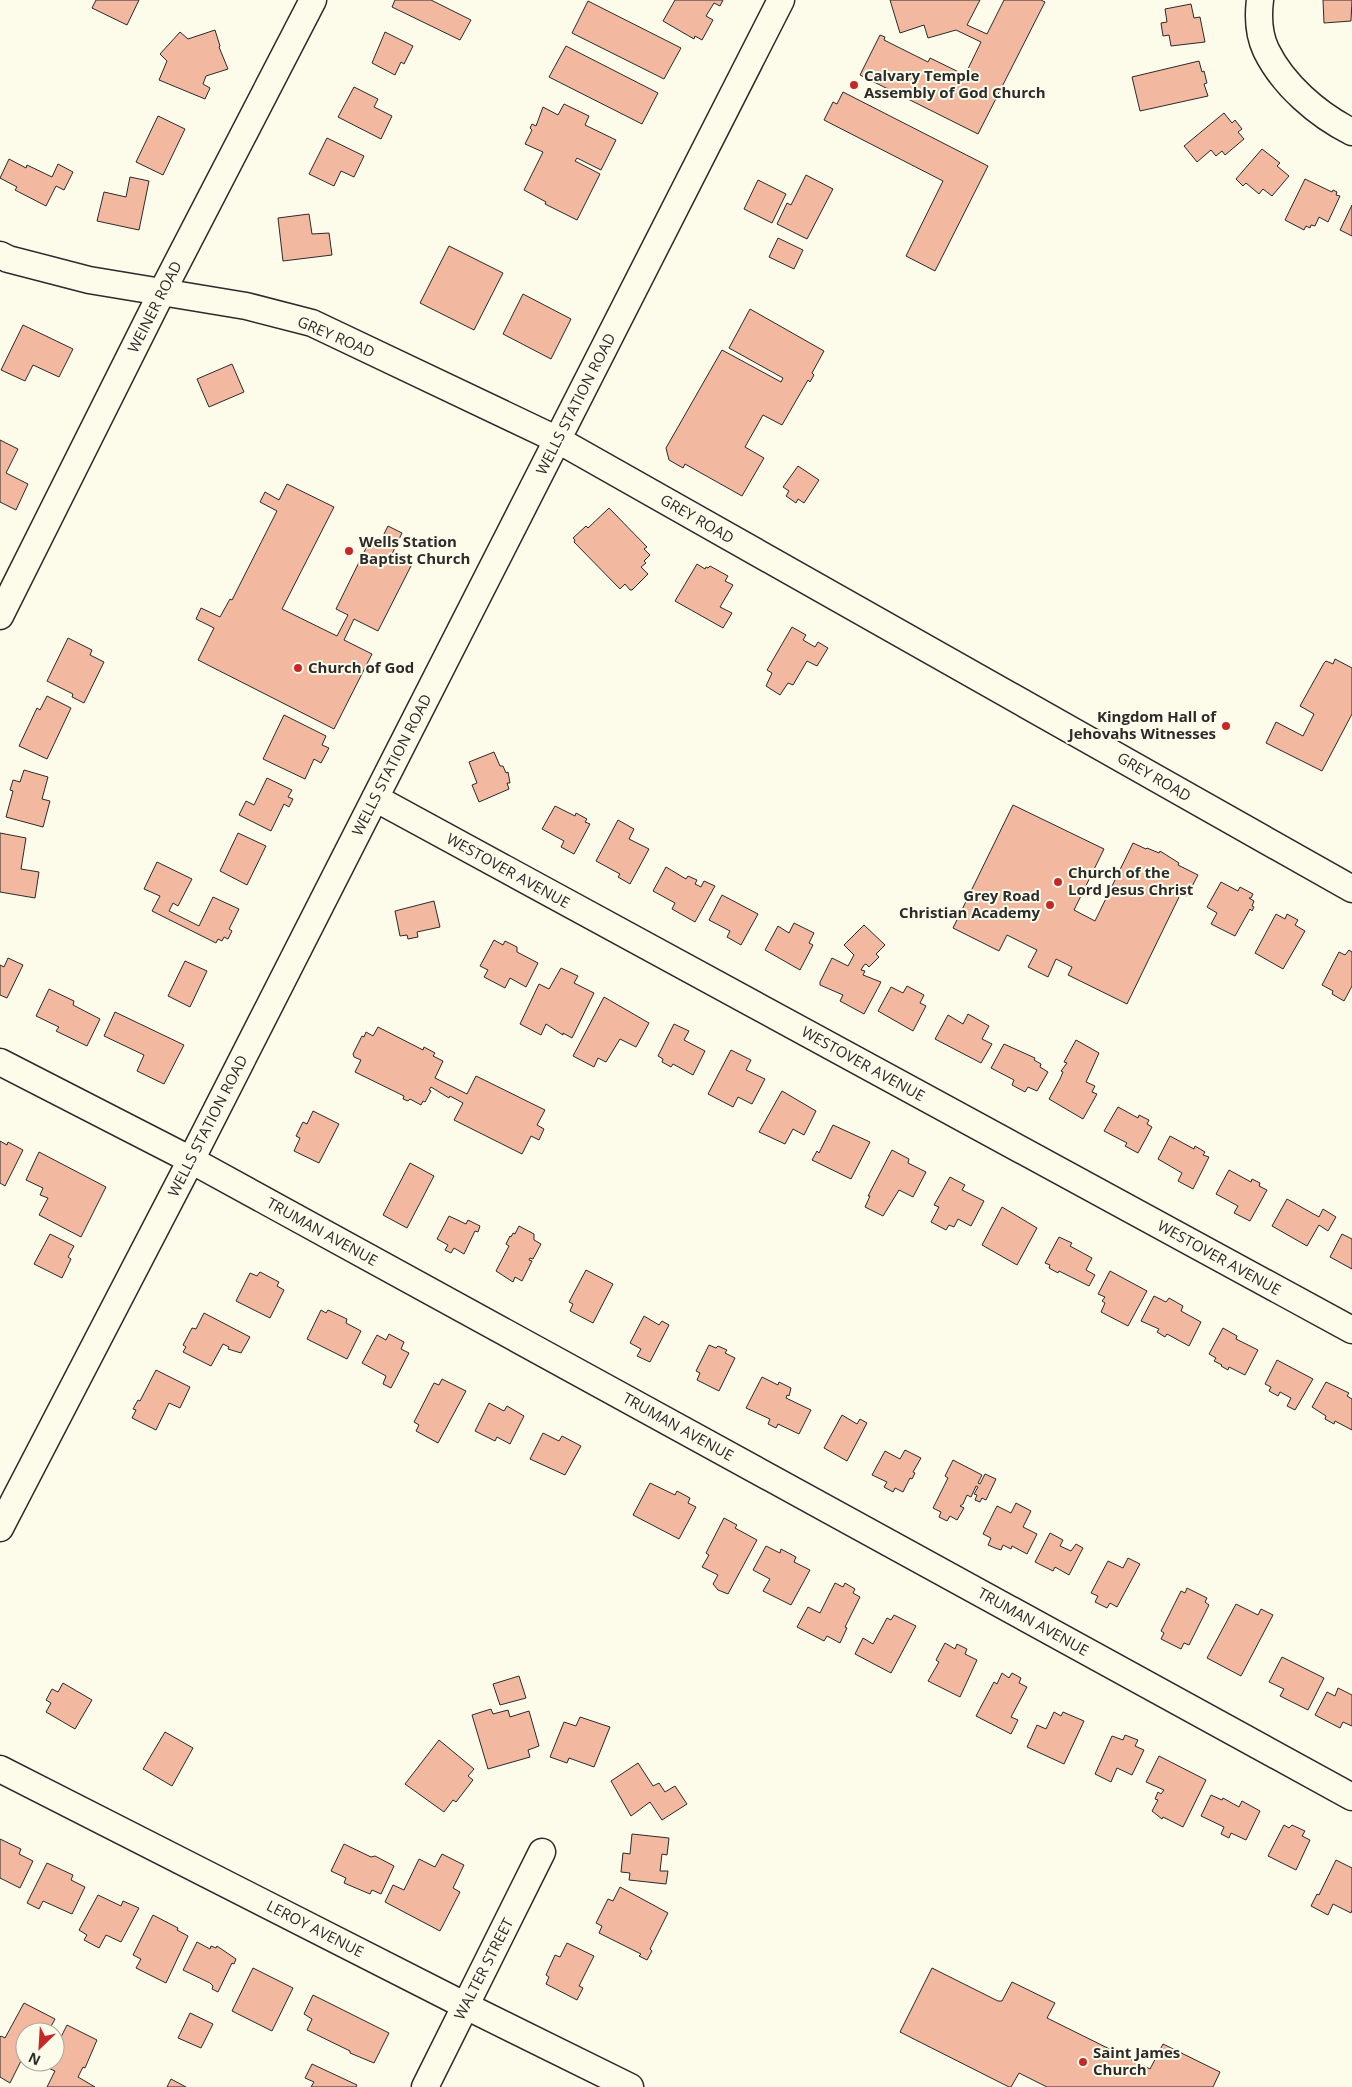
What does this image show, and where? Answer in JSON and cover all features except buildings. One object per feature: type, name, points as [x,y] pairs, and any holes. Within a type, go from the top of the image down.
[{"type":"street","name":"WELLS STATION ROAD","points":[[0,1528],[191,1160],[781,0]]},
{"type":"street","points":[[1260,0],[1258,17],[1265,48],[1279,72],[1301,96],[1340,126],[1352,132]]},
{"type":"street","name":"WEINER ROAD","points":[[0,616],[306,2]]},
{"type":"street","name":"GREY ROAD","points":[[0,255],[8,259],[89,280],[246,306],[312,323],[558,440],[1352,889]]},
{"type":"street","name":"WESTOVER AVENUE","points":[[375,798],[1352,1330]]},
{"type":"street","name":"TRUMAN AVENUE","points":[[0,1062],[191,1160],[1352,1797]]},
{"type":"street","name":"LEROY AVENUE","points":[[0,1769],[466,2006],[630,2087]]},
{"type":"street","name":"WALTER STREET","points":[[425,2087],[542,1852]]},
{"type":"place","name":"Calvary Temple Assembly of God Church","points":[[854,85]]},
{"type":"place","name":"Wells Station Baptist Church","points":[[349,551]]},
{"type":"place","name":"Church of God","points":[[298,668]]},
{"type":"place","name":"Kingdom Hall of Jehovahs Witnesses","points":[[1226,726]]},
{"type":"place","name":"Church of the Lord Jesus Christ","points":[[1058,882]]},
{"type":"place","name":"Grey Road Christian Academy","points":[[1050,905]]},
{"type":"place","name":"Saint James Church","points":[[1083,2062]]}]
